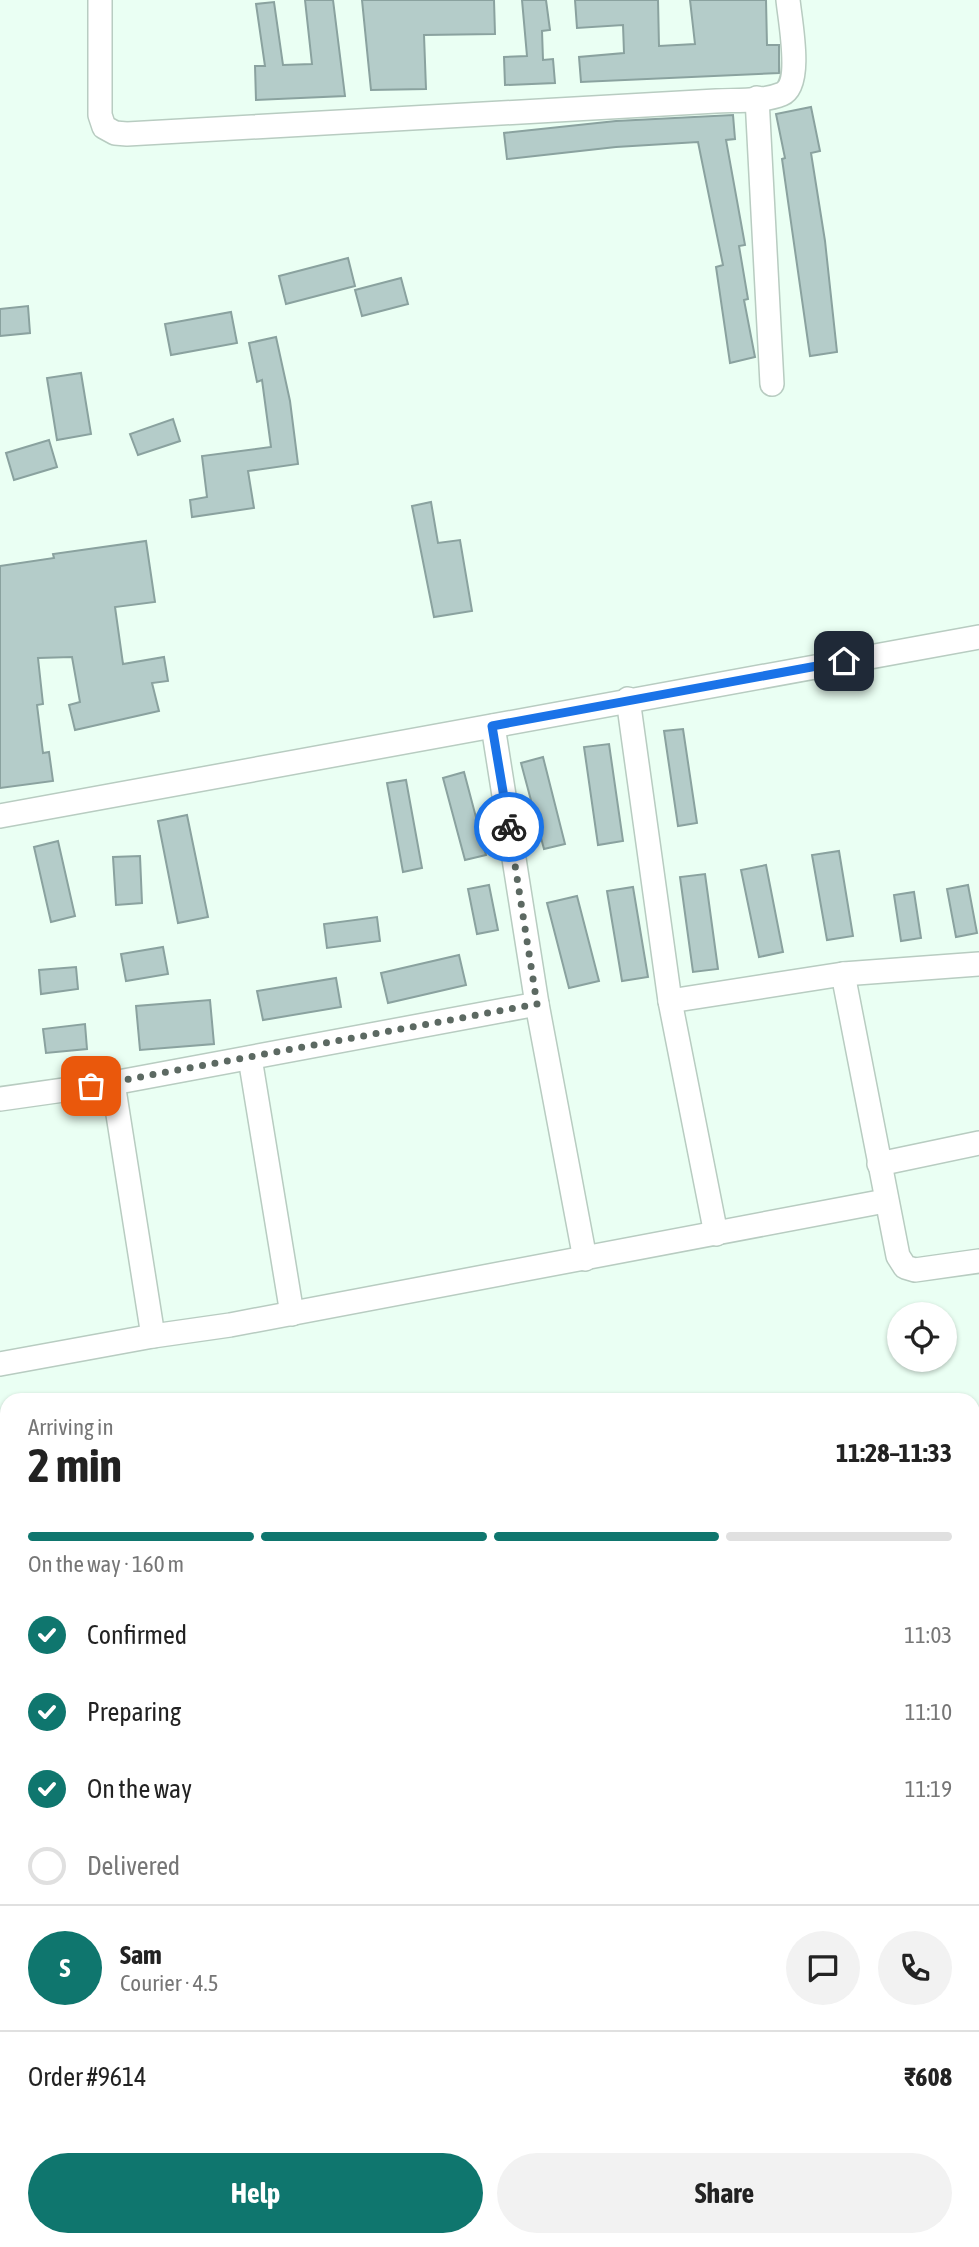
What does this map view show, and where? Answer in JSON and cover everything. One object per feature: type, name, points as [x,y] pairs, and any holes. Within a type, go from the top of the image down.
[{"type":"street","points":[[100,0],[100,114],[104,127],[115,133],[757,98],[780,94],[790,89],[795,77],[788,0]]},
{"type":"street","points":[[757,98],[772,384]]},
{"type":"street","points":[[0,816],[979,636]]},
{"type":"street","points":[[628,699],[670,1001],[716,1234]]},
{"type":"street","points":[[492,726],[537,1004],[585,1258]]},
{"type":"street","points":[[670,1001],[843,974],[979,964]]},
{"type":"street","points":[[843,974],[885,1201],[898,1256],[905,1266],[915,1270],[979,1261]]},
{"type":"street","points":[[0,1100],[113,1083],[537,1004]]},
{"type":"street","points":[[250,1058],[292,1314]]},
{"type":"street","points":[[113,1083],[153,1336]]},
{"type":"street","points":[[879,1164],[979,1143]]},
{"type":"street","points":[[0,1364],[292,1314],[885,1201]]},
{"type":"building","points":[[305,0],[333,0],[345,96],[256,100],[255,66],[265,66],[256,4],[274,2],[283,65],[312,64]]},
{"type":"building","points":[[362,0],[494,0],[495,34],[424,35],[426,89],[371,90]]},
{"type":"building","points":[[522,0],[546,0],[550,30],[542,31],[543,60],[553,59],[555,83],[505,85],[504,57],[527,56]]},
{"type":"building","points":[[575,0],[658,0],[659,46],[695,44],[690,0],[766,0],[767,45],[779,45],[779,73],[581,82],[579,57],[624,53],[623,25],[577,28]]},
{"type":"building","points":[[811,107],[820,151],[811,153],[825,241],[837,352],[810,356],[782,159],[785,158],[776,114]]},
{"type":"building","points":[[733,115],[735,139],[726,140],[745,245],[739,246],[748,299],[744,300],[755,357],[730,363],[716,267],[723,265],[698,142],[616,147],[507,159],[504,133],[616,121]]},
{"type":"building","points":[[348,258],[355,286],[286,304],[279,276]]},
{"type":"building","points":[[401,278],[408,304],[362,316],[355,290]]},
{"type":"building","points":[[28,306],[30,333],[0,336],[0,309]]},
{"type":"building","points":[[231,312],[237,343],[171,355],[165,324]]},
{"type":"building","points":[[276,337],[290,401],[298,464],[248,471],[254,508],[192,517],[190,500],[207,497],[202,456],[271,447],[262,380],[257,382],[249,343]]},
{"type":"building","points":[[81,373],[91,434],[57,440],[47,378]]},
{"type":"building","points":[[173,419],[180,441],[138,455],[130,434]]},
{"type":"building","points":[[49,440],[57,467],[14,480],[6,453]]},
{"type":"building","points":[[431,502],[438,543],[460,540],[472,611],[434,617],[412,506]]},
{"type":"building","points":[[146,541],[155,602],[115,607],[123,664],[164,657],[168,681],[152,683],[159,711],[75,730],[69,705],[80,702],[72,657],[38,658],[43,704],[37,705],[43,753],[49,752],[53,781],[0,788],[0,566],[54,558],[53,554]]},
{"type":"building","points":[[683,729],[697,823],[678,826],[664,731]]},
{"type":"building","points":[[609,744],[623,841],[598,845],[584,747]]},
{"type":"building","points":[[543,757],[565,844],[544,849],[521,763]]},
{"type":"building","points":[[464,772],[486,855],[465,860],[443,778]]},
{"type":"building","points":[[406,780],[422,868],[403,872],[387,783]]},
{"type":"building","points":[[187,815],[208,917],[178,923],[158,821]]},
{"type":"building","points":[[58,841],[75,916],[51,922],[34,847]]},
{"type":"building","points":[[839,851],[853,936],[827,940],[812,855]]},
{"type":"building","points":[[140,856],[142,903],[116,905],[113,857]]},
{"type":"building","points":[[766,865],[783,952],[759,957],[741,870]]},
{"type":"building","points":[[705,874],[718,969],[693,972],[680,877]]},
{"type":"building","points":[[489,885],[498,930],[477,934],[468,889]]},
{"type":"building","points":[[968,885],[977,933],[956,937],[947,889]]},
{"type":"building","points":[[633,887],[648,977],[622,981],[607,891]]},
{"type":"building","points":[[914,892],[921,938],[901,941],[894,895]]},
{"type":"building","points":[[577,896],[599,981],[569,988],[547,903]]},
{"type":"building","points":[[377,917],[380,941],[327,948],[324,924]]},
{"type":"building","points":[[163,947],[168,974],[126,981],[121,954]]},
{"type":"building","points":[[459,955],[466,985],[388,1003],[381,973]]},
{"type":"building","points":[[76,967],[78,989],[41,994],[39,970]]},
{"type":"building","points":[[336,978],[341,1007],[263,1020],[257,991]]},
{"type":"building","points":[[210,1000],[214,1044],[140,1050],[136,1006]]},
{"type":"building","points":[[85,1024],[87,1049],[46,1053],[43,1029]]},
{"type":"way so far","points":[[91,1086],[537,1004],[509,827]]},
{"type":"route","points":[[509,827],[492,726],[844,661]]}]
